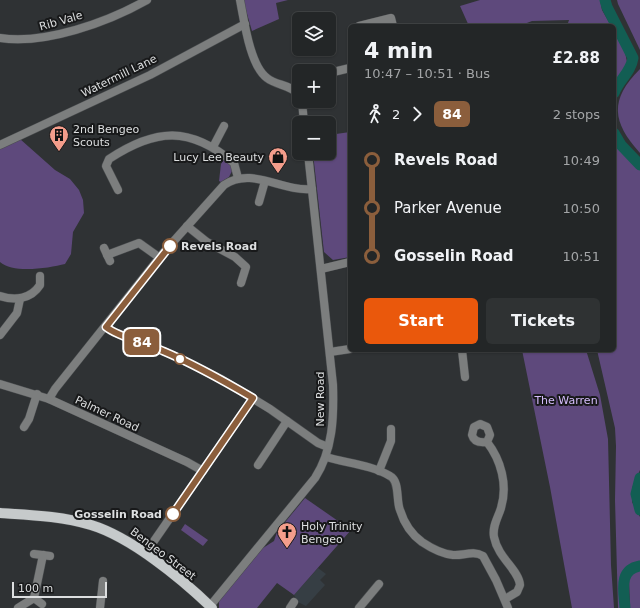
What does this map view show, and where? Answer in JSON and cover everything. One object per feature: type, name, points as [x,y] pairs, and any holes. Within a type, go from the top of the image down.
[{"type":"main road","name":"Bengeo Street","points":[[0,513],[63,518],[90,524],[120,537],[145,554],[211,607]]},
{"type":"street","name":"Rib Vale","points":[[0,38],[36,39],[63,33],[130,10],[147,0]]},
{"type":"street","points":[[240,0],[245,24],[256,60],[264,76],[270,81],[292,88]]},
{"type":"street","points":[[367,24],[391,18],[392,24]]},
{"type":"street","name":"Watermill Lane","points":[[0,143],[150,75],[245,24]]},
{"type":"street","points":[[336,71],[348,68]]},
{"type":"street","points":[[213,147],[224,126]]},
{"type":"street","points":[[118,190],[106,163],[111,157],[136,144],[161,136],[179,135],[198,139],[213,147],[234,162],[238,178]]},
{"type":"street","name":"New Road","points":[[211,607],[315,478],[326,457],[333,414],[330,352],[309,160]]},
{"type":"street","points":[[49,399],[55,389],[160,258],[224,185],[238,178],[248,177],[298,189],[312,189]]},
{"type":"street","points":[[260,202],[264,181]]},
{"type":"street","points":[[187,226],[207,242],[235,257],[246,266],[241,283]]},
{"type":"street","points":[[107,255],[139,243],[145,245],[160,258]]},
{"type":"street","points":[[321,269],[348,262]]},
{"type":"street","points":[[0,296],[20,299],[31,295],[40,285],[40,276]]},
{"type":"street","points":[[0,335],[17,313],[20,299]]},
{"type":"street","points":[[106,327],[114,332],[164,351],[192,364],[253,398],[318,443],[328,447]]},
{"type":"street","points":[[330,352],[348,349]]},
{"type":"street","points":[[462,352],[465,377]]},
{"type":"street","name":"Palmer Road","points":[[0,384],[37,394],[49,399],[203,471]]},
{"type":"street","points":[[24,428],[30,419],[37,394]]},
{"type":"street","points":[[145,554],[253,398]]},
{"type":"street","points":[[258,465],[287,421]]},
{"type":"street","points":[[379,471],[391,441],[391,429]]},
{"type":"street","points":[[487,442],[499,463],[503,486],[502,502],[494,525],[494,536],[501,556],[514,570],[520,581],[517,592],[505,599]]},
{"type":"street","points":[[326,457],[379,471],[395,480],[400,511],[407,526],[417,538],[442,553],[452,555],[473,553],[483,556],[508,608]]},
{"type":"street","points":[[18,608],[34,598],[42,555]]},
{"type":"street","points":[[100,608],[102,581]]},
{"type":"street","points":[[359,608],[379,584]]},
{"type":"street","points":[[34,598],[42,604]]},
{"type":"shaded area","points":[[318,568],[326,574],[320,580],[325,585],[306,606],[298,602],[294,595]]},
{"type":"green space","points":[[243,0],[288,0],[276,3],[279,19],[252,31]]},
{"type":"green space","points":[[480,0],[600,0],[602,10],[610,24],[568,24],[569,20],[532,21],[524,24],[468,24],[460,6]]},
{"type":"green space","points":[[617,0],[640,0],[640,50],[618,4]]},
{"type":"green space","points":[[616,35],[625,52],[628,67],[616,84]]},
{"type":"green space","points":[[640,69],[640,153],[624,131],[618,111],[619,101],[623,91]]},
{"type":"green space","points":[[348,132],[348,257],[333,260],[324,252],[314,160],[336,160],[336,134]]},
{"type":"green space","points":[[20,139],[55,170],[70,179],[79,190],[83,200],[84,213],[73,232],[71,254],[65,264],[50,267],[22,269],[6,266],[0,262],[0,149]]},
{"type":"green space","points":[[616,145],[640,166],[640,470],[632,488],[632,502],[640,517],[640,562],[626,569],[623,574],[621,586],[623,608],[618,608],[615,428],[597,352],[616,352]]},
{"type":"green space","points":[[224,159],[231,165],[232,171],[229,177],[221,182],[219,181],[221,164]]},
{"type":"green space","name":"The Warren","points":[[522,352],[587,352],[600,395],[608,439],[611,565],[614,608],[572,608],[550,487]]},
{"type":"green space","points":[[305,498],[351,530],[294,595],[277,583],[257,608],[219,608],[219,601],[263,548],[274,541],[277,532]]},
{"type":"green space","points":[[185,524],[208,540],[203,546],[181,530]]},
{"type":"green space","points":[[640,569],[640,608],[630,608],[629,580],[633,570]]},
{"type":"waterway","points":[[605,0],[616,24]]},
{"type":"waterway","points":[[616,25],[633,58],[630,68],[616,89]]},
{"type":"waterway","points":[[616,136],[621,145],[640,165]]},
{"type":"waterway","points":[[640,478],[636,494],[640,510]]},
{"type":"waterway","points":[[625,608],[625,577],[633,568],[640,566]]},
{"type":"bus line","name":"84","points":[[170,246],[106,327],[114,332],[164,351],[192,364],[253,398],[173,514]]},
{"type":"place","name":"2nd Bengeo Scouts","points":[[59,152]]},
{"type":"place","name":"Lucy Lee Beauty","points":[[278,174]]},
{"type":"place","name":"Revels Road","points":[[170,246]]},
{"type":"place","name":"Gosselin Road","points":[[173,514]]},
{"type":"place","name":"Holy Trinity Bengeo","points":[[287,549]]}]
